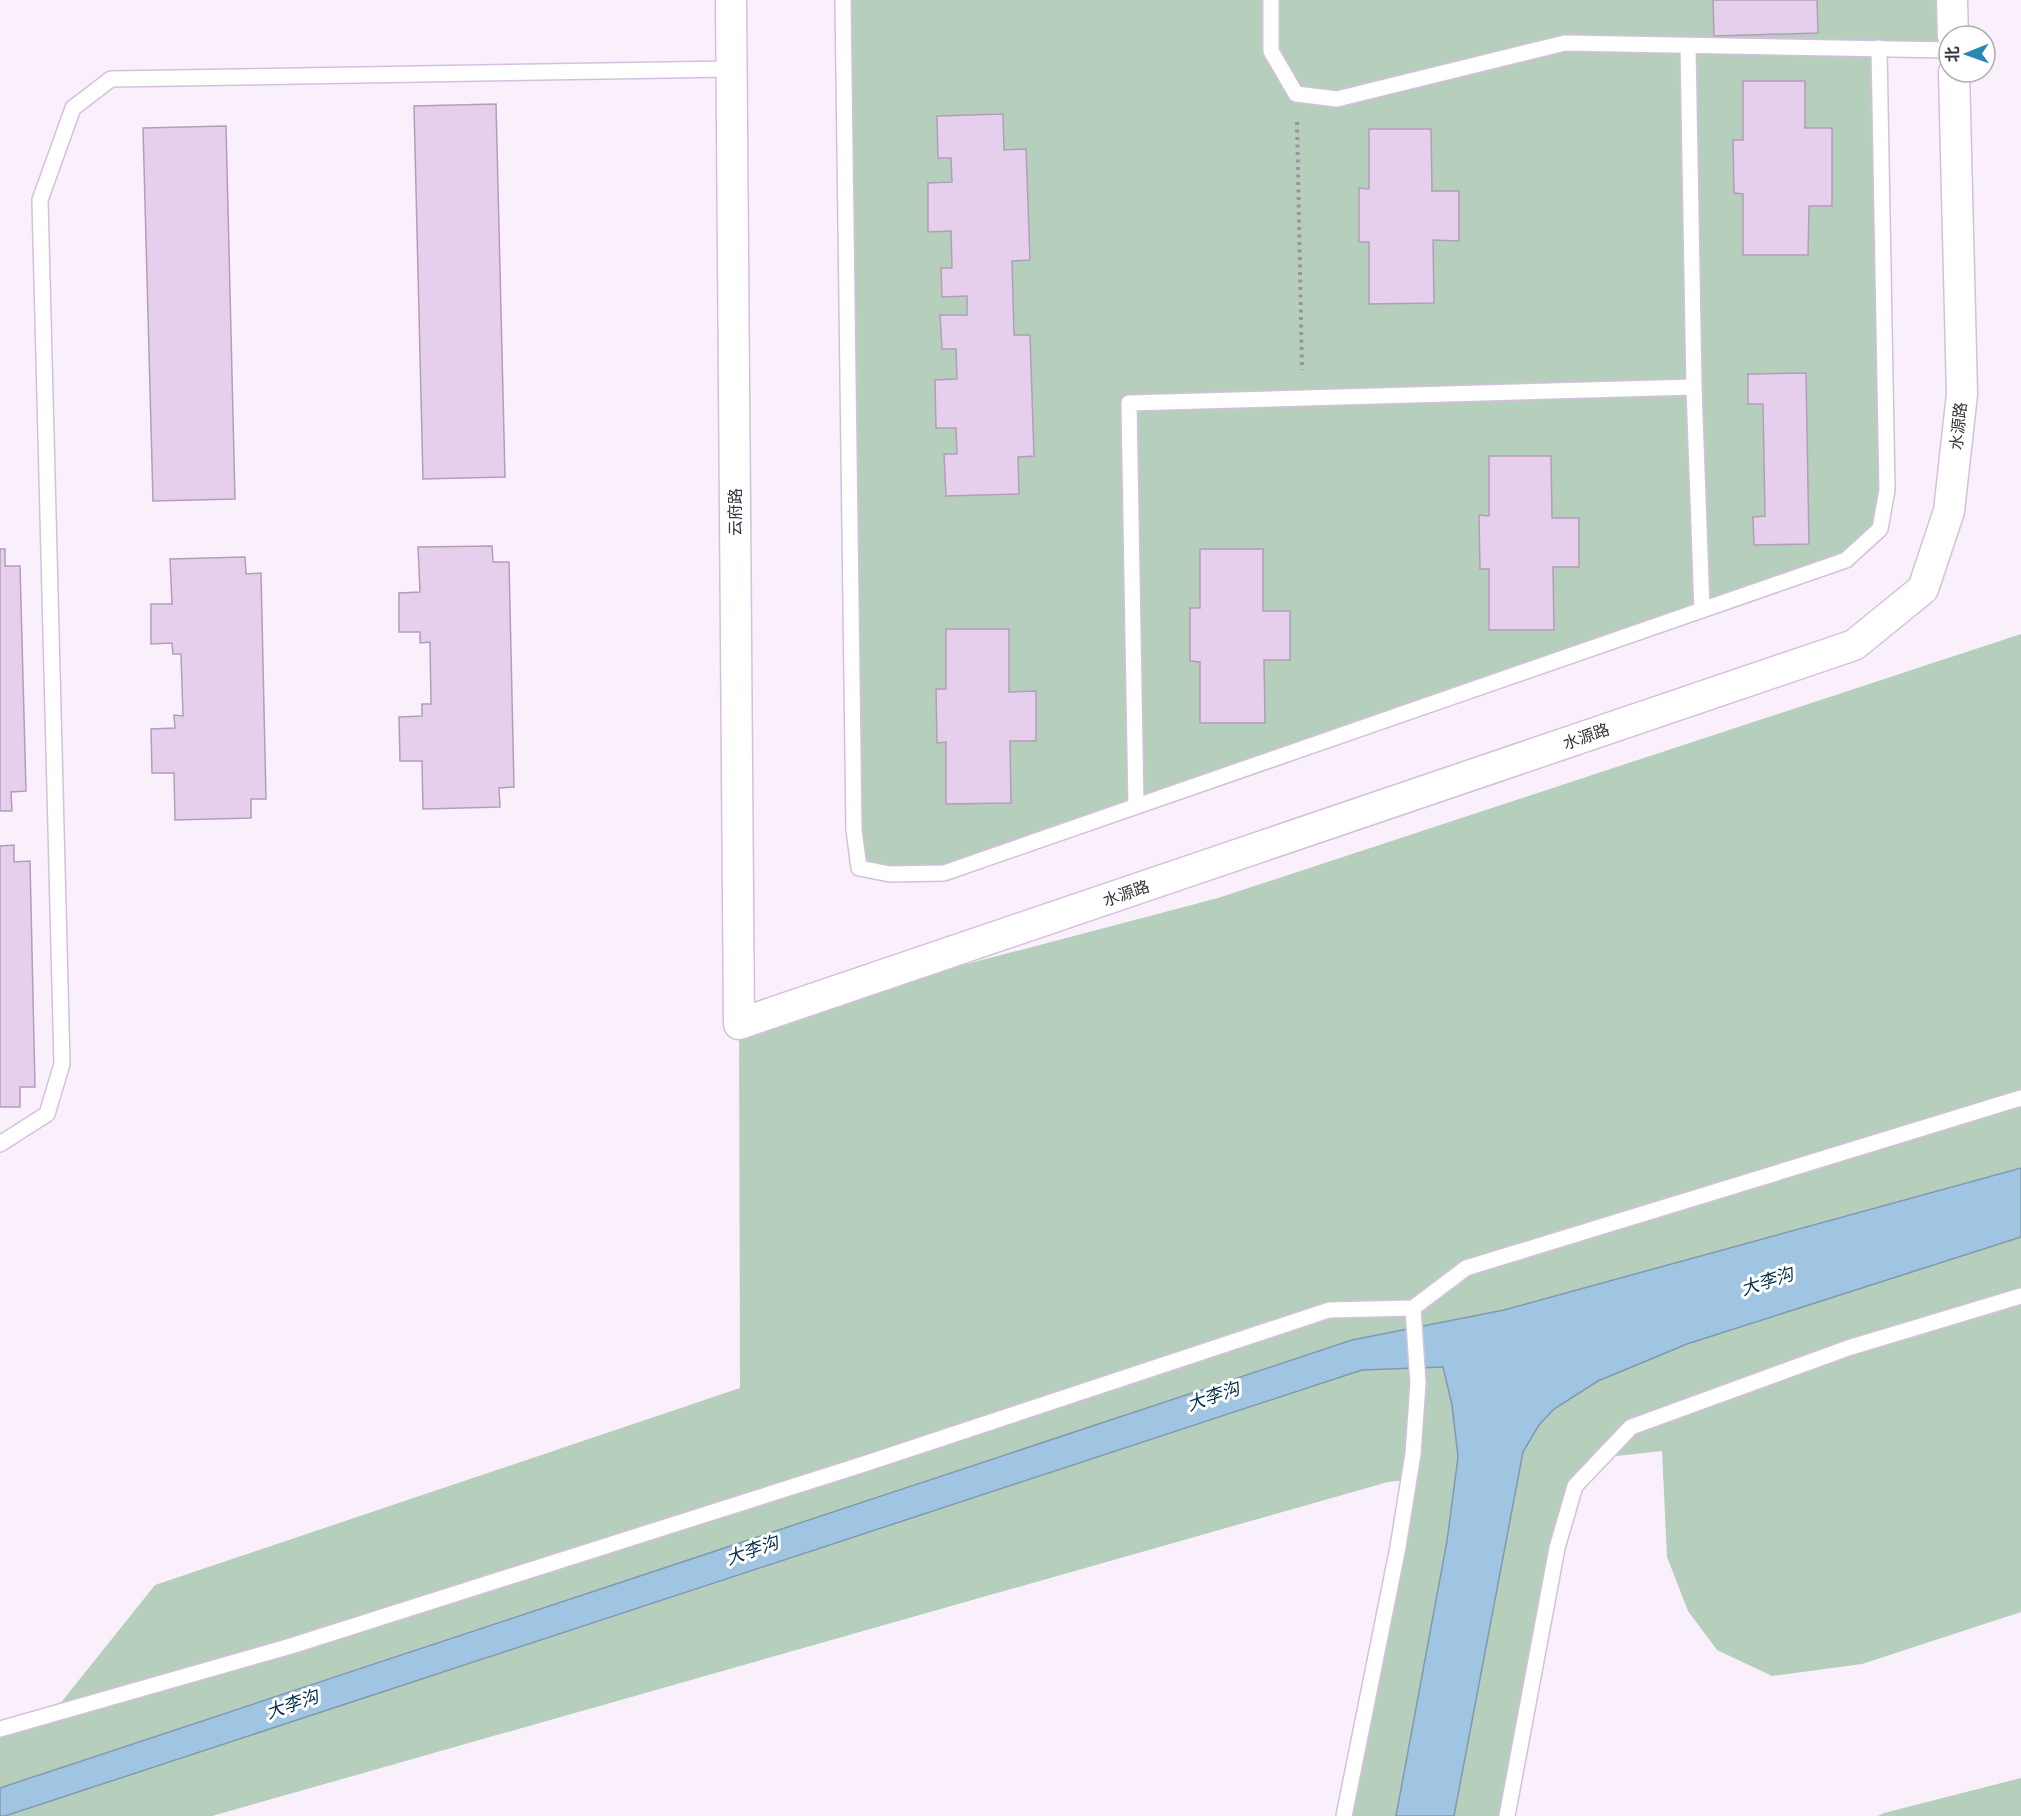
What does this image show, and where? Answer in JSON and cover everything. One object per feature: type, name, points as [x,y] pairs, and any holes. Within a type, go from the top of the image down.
[{"type":"street","name":"云府路","points":[[731,0],[739,1024]]},
{"type":"street","points":[[1952,0],[1953,24]]},
{"type":"street","name":"水源路","points":[[739,1024],[1854,645],[1923,589],[1949,511],[1962,394],[1954,84]]},
{"type":"lane","points":[[843,0],[854,830],[859,868],[890,874],[944,873],[1846,560],[1880,530],[1887,490],[1879,48]]},
{"type":"lane","points":[[1271,0],[1271,51],[1296,94],[1337,99],[1565,43],[1937,50]]},
{"type":"lane","points":[[1688,45],[1694,387],[1702,610]]},
{"type":"lane","points":[[0,1144],[47,1114],[62,1064],[40,200],[73,108],[111,79],[732,69]]},
{"type":"lane","points":[[1136,806],[1129,403],[1694,387]]},
{"type":"lane","points":[[0,1729],[291,1646],[864,1464],[1329,1310],[1413,1315],[1466,1268],[2021,1098]]},
{"type":"lane","points":[[1507,1816],[1557,1548],[1575,1486],[1631,1427],[1848,1348],[2021,1296]]},
{"type":"lane","points":[[1344,1816],[1398,1547],[1413,1454],[1418,1383],[1413,1315]]},
{"type":"path","points":[[1296,94],[1303,398]]},
{"type":"green space","points":[[845,0],[1952,0],[1951,24],[1937,24],[1937,50],[1880,48],[1880,529],[1846,560],[944,873],[859,868]]},
{"type":"green space","points":[[2021,634],[2021,1612],[1862,1664],[1772,1676],[1717,1650],[1688,1611],[1667,1557],[1662,1451],[1598,1458],[1575,1486],[1507,1816],[1344,1816],[1404,1511],[1417,1479],[1388,1482],[212,1816],[0,1816],[0,1729],[51,1715],[155,1585],[740,1388],[739,1024],[1218,898]]},
{"type":"green space","points":[[2021,1778],[2021,1816],[1878,1816],[1884,1813]]},
{"type":"water","name":"大李沟","points":[[2021,1168],[2021,1237],[1687,1344],[1598,1381],[1554,1409],[1539,1425],[1523,1452],[1454,1816],[1396,1816],[1447,1541],[1458,1457],[1452,1405],[1443,1367],[1362,1370],[0,1816],[0,1788],[1352,1340],[1504,1310]]},
{"type":"building","points":[[1713,0],[1817,0],[1818,33],[1714,36]]},
{"type":"building","points":[[1743,81],[1805,81],[1805,128],[1832,128],[1832,206],[1809,206],[1808,255],[1743,255],[1743,194],[1734,193],[1733,140],[1743,140]]},
{"type":"building","points":[[496,104],[505,477],[423,479],[414,106]]},
{"type":"building","points":[[1003,114],[1004,150],[1026,149],[1030,260],[1012,261],[1014,335],[1030,335],[1034,456],[1018,457],[1019,494],[946,496],[944,454],[957,454],[956,428],[936,428],[935,380],[957,379],[956,349],[942,349],[940,315],[967,315],[967,296],[942,297],[941,268],[952,268],[951,231],[928,232],[928,183],[952,182],[951,158],[938,158],[937,116]]},
{"type":"building","points":[[226,126],[235,499],[153,501],[143,128]]},
{"type":"building","points":[[1369,129],[1431,129],[1432,191],[1459,191],[1459,241],[1433,240],[1434,303],[1369,304],[1369,242],[1359,242],[1359,188],[1369,189]]},
{"type":"building","points":[[1806,373],[1809,544],[1754,545],[1753,517],[1765,516],[1763,404],[1748,404],[1748,374]]},
{"type":"building","points":[[1489,456],[1551,456],[1552,518],[1579,518],[1579,567],[1553,567],[1554,630],[1489,630],[1489,569],[1480,569],[1479,515],[1489,516]]},
{"type":"building","points":[[492,546],[493,562],[509,562],[514,787],[499,788],[500,807],[423,809],[422,761],[400,761],[399,717],[422,716],[422,704],[431,704],[430,642],[420,643],[420,632],[399,632],[399,593],[420,592],[418,547]]},
{"type":"building","points":[[0,549],[5,549],[5,566],[20,566],[26,791],[11,792],[12,811],[0,811]]},
{"type":"building","points":[[1200,549],[1263,549],[1263,611],[1290,611],[1290,660],[1264,660],[1265,723],[1200,723],[1200,662],[1190,661],[1190,608],[1200,608]]},
{"type":"building","points":[[245,557],[246,574],[261,573],[266,799],[251,799],[251,818],[175,820],[174,773],[152,773],[151,729],[175,728],[174,715],[183,716],[181,654],[173,654],[172,643],[151,644],[151,604],[172,604],[170,559]]},
{"type":"building","points":[[946,629],[1009,629],[1009,692],[1036,691],[1036,741],[1010,741],[1011,803],[946,804],[946,742],[937,743],[936,689],[946,689]]},
{"type":"building","points":[[14,845],[14,862],[30,861],[35,1087],[20,1087],[20,1107],[0,1107],[0,846]]}]
